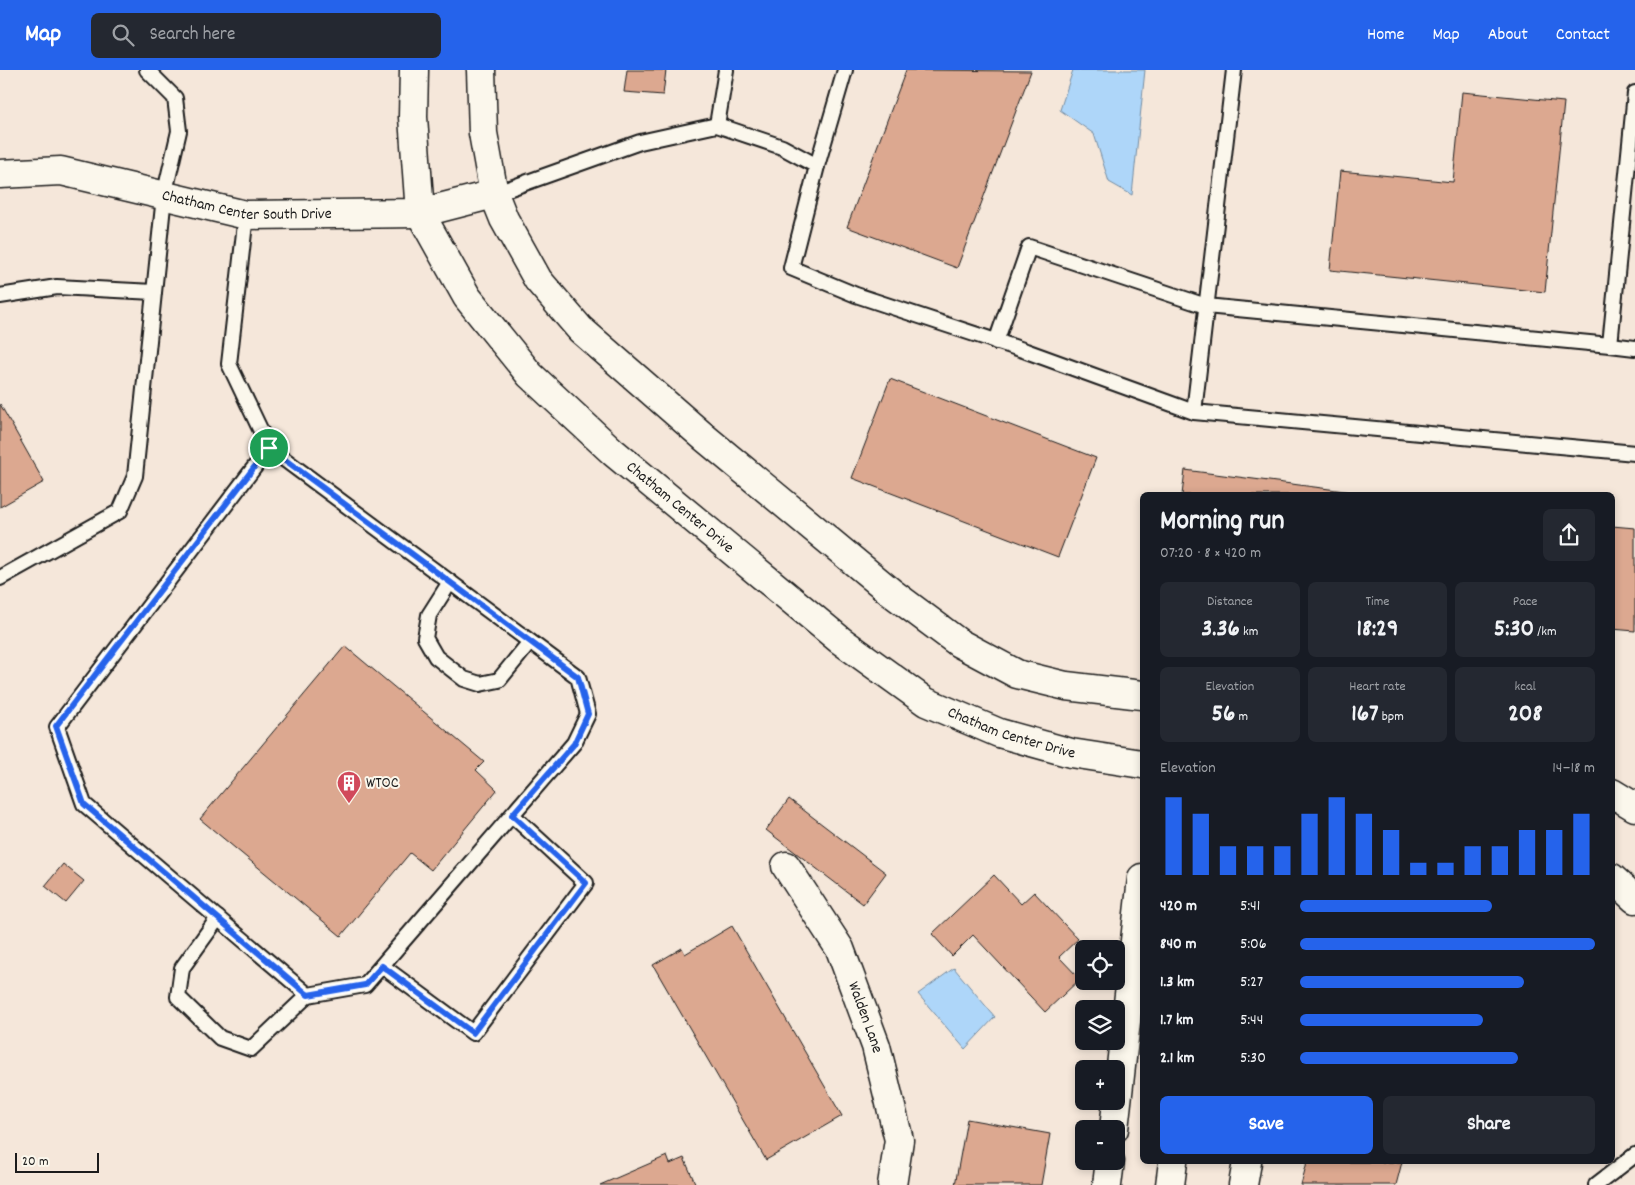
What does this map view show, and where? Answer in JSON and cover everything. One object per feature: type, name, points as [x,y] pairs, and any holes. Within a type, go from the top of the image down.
[{"type":"street","name":"Chatham Center Drive","points":[[414,70],[413,117],[420,213],[467,297],[530,376],[613,452],[840,640],[926,702],[999,733],[1071,753],[1140,764]]},
{"type":"street","points":[[481,70],[483,132],[494,194],[504,219],[538,280],[580,329],[705,438],[892,593],[960,643],[1017,674],[1066,686],[1140,695]]},
{"type":"street","name":"Chatham Center South Drive","points":[[0,174],[61,171],[246,215],[420,213],[494,194]]},
{"type":"street","points":[[1615,795],[1635,807]]},
{"type":"street","name":"Walden Lane","points":[[786,866],[840,949],[876,1046],[898,1140],[892,1185]]},
{"type":"street","points":[[1615,881],[1635,899]]},
{"type":"street","points":[[1115,1120],[1137,990],[1140,923]]},
{"type":"street","points":[[1170,1185],[1173,1164]]},
{"type":"street","points":[[1243,1185],[1247,1164]]},
{"type":"street","points":[[1107,1185],[1109,1170]]},
{"type":"lane","points":[[0,578],[120,511],[135,476],[164,196],[179,131],[175,98],[147,70]]},
{"type":"lane","points":[[717,125],[726,70]]},
{"type":"lane","points":[[845,70],[817,166],[791,268],[856,295],[1194,412],[1635,453]]},
{"type":"lane","points":[[1194,412],[1234,70]]},
{"type":"lane","points":[[1610,346],[1635,93]]},
{"type":"lane","points":[[494,194],[640,142],[717,125],[782,147],[817,166]]},
{"type":"lane","points":[[218,918],[182,968],[178,997],[220,1038],[251,1049],[308,995],[365,985],[574,744],[588,714],[578,677],[269,448],[229,364],[246,215]]},
{"type":"lane","points":[[996,342],[1029,247],[1206,306],[1635,348]]},
{"type":"lane","points":[[0,296],[57,287],[154,292]]},
{"type":"lane","points":[[269,448],[56,726],[84,804],[308,995]]},
{"type":"lane","points":[[450,582],[429,614],[425,638],[436,657],[464,679],[480,684],[500,680],[530,642]]},
{"type":"lane","points":[[382,966],[473,1033],[586,883],[512,815]]},
{"type":"lane","points":[[1596,1185],[1635,1154]]},
{"type":"water","points":[[1073,70],[1145,70],[1132,195],[1109,182],[1094,134],[1060,110]]},
{"type":"water","points":[[954,968],[995,1017],[965,1049],[918,994]]},
{"type":"building","points":[[627,70],[666,70],[663,95],[624,92]]},
{"type":"building","points":[[906,70],[1031,71],[957,268],[847,227]]},
{"type":"building","points":[[1462,92],[1564,102],[1545,292],[1330,270],[1340,171],[1453,182]]},
{"type":"building","points":[[890,379],[1096,458],[1058,557],[852,478]]},
{"type":"building","points":[[0,404],[44,482],[0,507]]},
{"type":"building","points":[[1185,470],[1352,492],[1182,492]]},
{"type":"building","points":[[1615,526],[1635,528],[1635,631],[1615,629]]},
{"type":"building","name":"WTOC","points":[[345,646],[484,762],[476,770],[497,790],[431,870],[410,853],[341,936],[200,819]]},
{"type":"building","points":[[789,799],[886,873],[863,904],[766,830]]},
{"type":"building","points":[[63,864],[84,881],[66,903],[45,886]]},
{"type":"building","points":[[994,875],[1021,904],[1034,892],[1078,939],[1059,957],[1075,974],[1075,984],[1045,1012],[973,935],[952,956],[932,934]]},
{"type":"building","points":[[732,926],[842,1116],[766,1160],[653,965],[682,948],[685,954]]},
{"type":"building","points":[[967,1119],[1050,1134],[1041,1185],[955,1185]]},
{"type":"building","points":[[667,1156],[670,1164],[684,1158],[696,1185],[600,1185]]},
{"type":"building","points":[[1306,1164],[1401,1164],[1396,1185],[1301,1185]]},
{"type":"place","name":"WTOC","points":[[349,804]]},
{"type":"route","points":[[269,448],[578,677],[588,714],[574,744],[512,815],[586,883],[473,1033],[382,966],[365,985],[308,995],[84,804],[56,726],[269,448]]}]
